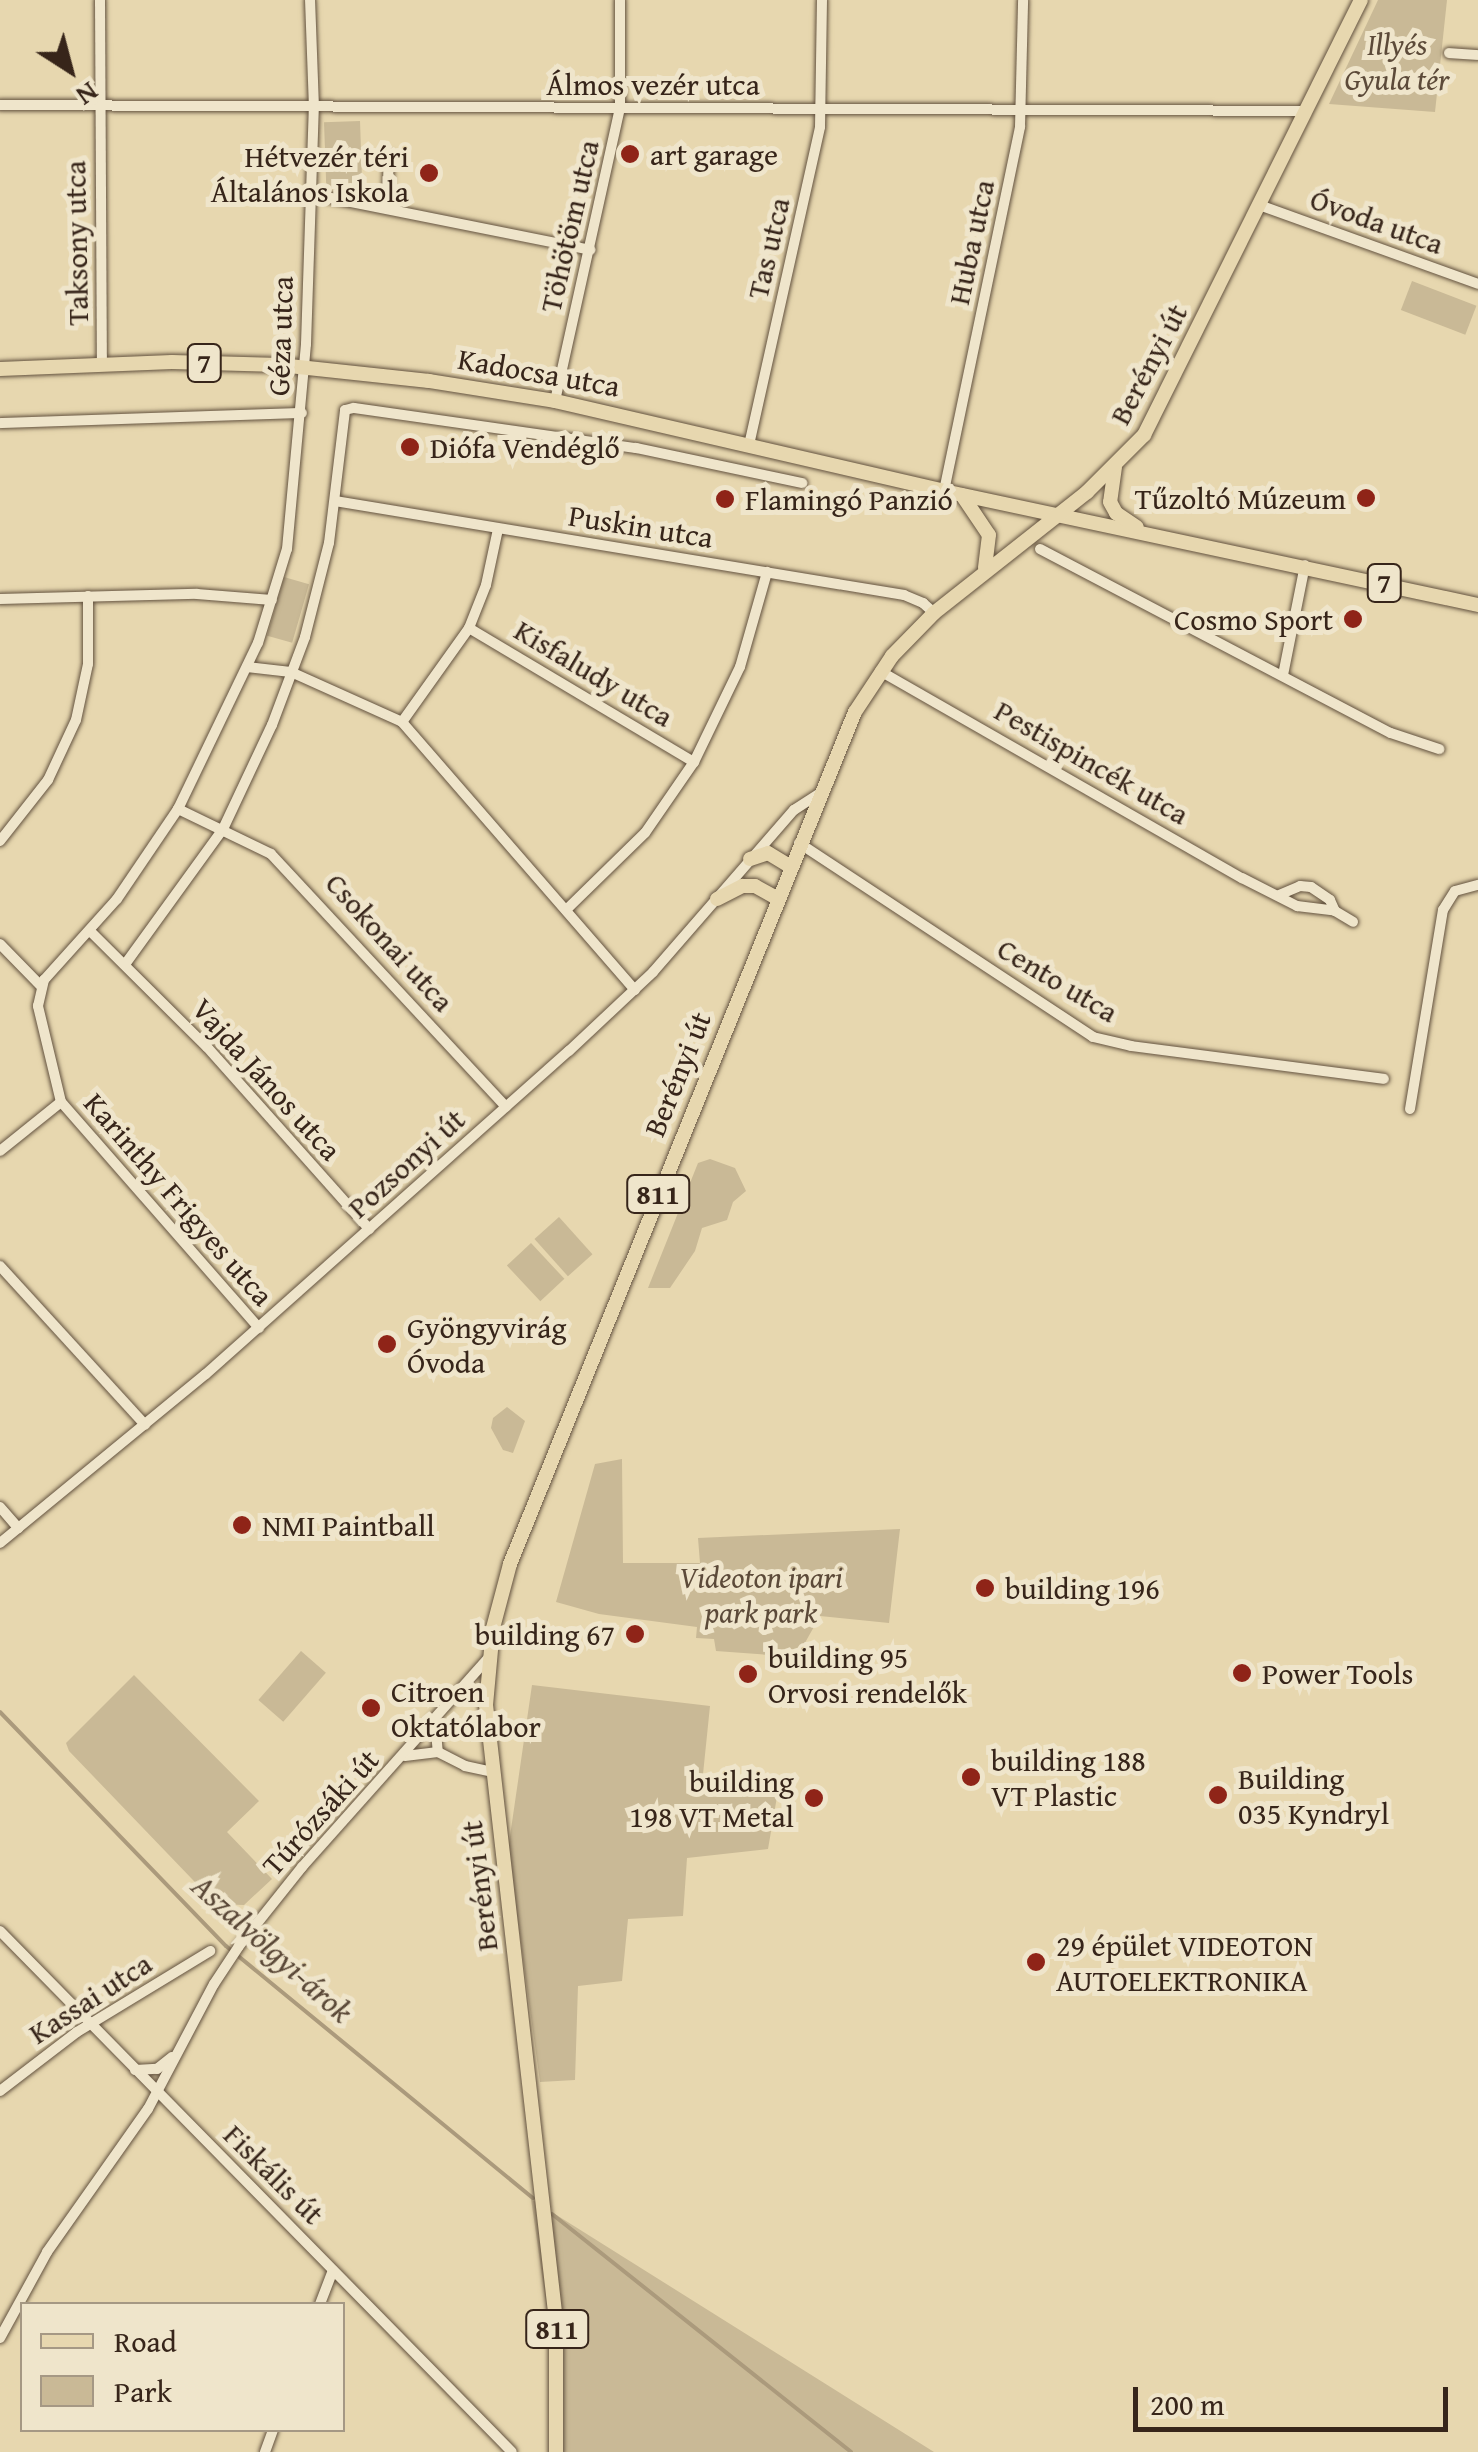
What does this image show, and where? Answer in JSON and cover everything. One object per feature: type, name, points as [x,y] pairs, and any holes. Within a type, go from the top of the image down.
[{"type":"main road","name":"Berényi út","points":[[556,2452],[556,2321],[486,1706],[497,1606],[518,1544],[818,794],[855,712],[880,671],[934,613],[1115,466],[1154,418],[1361,0]]},
{"type":"main road","name":"Kadocsa utca","points":[[0,369],[102,364],[305,367],[555,401],[1058,515]]},
{"type":"main road","points":[[1115,466],[1110,488],[1112,507],[1154,537]]},
{"type":"main road","points":[[961,494],[989,535],[990,553],[984,569]]},
{"type":"main road","name":"7","points":[[1058,515],[1478,604]]},
{"type":"main road","points":[[750,859],[768,853],[790,866]]},
{"type":"main road","points":[[717,899],[743,886],[754,886],[777,898]]},
{"type":"street","name":"Taksony utca","points":[[100,0],[102,364]]},
{"type":"street","name":"Géza utca","points":[[41,986],[135,875],[178,810],[246,667],[272,600],[292,517],[305,367],[314,108],[310,0]]},
{"type":"street","name":"Töhötöm utca","points":[[555,401],[620,108],[620,0]]},
{"type":"street","name":"Tas utca","points":[[749,446],[822,110],[822,0]]},
{"type":"street","name":"Huba utca","points":[[944,491],[1022,108],[1023,0]]},
{"type":"street","points":[[1449,54],[1478,55]]},
{"type":"street","name":"Álmos vezér utca","points":[[0,106],[1306,111]]},
{"type":"street","points":[[388,207],[389,156]]},
{"type":"street","points":[[311,194],[590,250]]},
{"type":"street","name":"Óvoda utca","points":[[1259,206],[1478,284]]},
{"type":"street","name":"Kadocsa utca","points":[[335,501],[346,410],[354,408],[636,448],[802,483]]},
{"type":"street","points":[[0,423],[302,413]]},
{"type":"street","points":[[90,931],[126,963],[224,829],[272,725],[291,672],[318,586],[335,501]]},
{"type":"street","name":"Puskin utca","points":[[335,501],[904,595],[924,602],[934,613]]},
{"type":"street","points":[[402,722],[470,628],[486,585],[498,528]]},
{"type":"street","points":[[1040,549],[1390,732],[1440,750]]},
{"type":"street","points":[[1282,675],[1306,566]]},
{"type":"street","points":[[566,910],[645,833],[694,762],[740,667],[767,572]]},
{"type":"street","points":[[0,599],[197,594],[272,600]]},
{"type":"street","points":[[0,841],[48,780],[76,720],[88,664],[88,596]]},
{"type":"street","name":"Kisfaludy utca","points":[[470,628],[694,762]]},
{"type":"street","points":[[246,667],[291,672],[402,722],[635,990]]},
{"type":"street","name":"Pestispincék utca","points":[[880,671],[1279,895],[1313,912],[1336,911]]},
{"type":"street","name":"Pozsonyi út","points":[[0,1543],[259,1328],[635,990],[794,810],[818,794]]},
{"type":"street","points":[[178,810],[224,829]]},
{"type":"street","name":"Csokonai utca","points":[[224,829],[271,854],[295,876],[506,1107]]},
{"type":"street","name":"Cento utca","points":[[799,843],[1093,1037],[1384,1079]]},
{"type":"street","points":[[1410,1110],[1442,910],[1455,890],[1478,884]]},
{"type":"street","name":"Pestispincék utca","points":[[1279,895],[1300,886],[1312,887],[1353,922]]},
{"type":"street","points":[[0,944],[41,986],[40,1022],[61,1102],[0,1151]]},
{"type":"street","name":"Vajda János utca","points":[[126,963],[230,1072],[369,1230]]},
{"type":"street","name":"Karinthy Frigyes utca","points":[[61,1102],[259,1328]]},
{"type":"street","points":[[0,1266],[145,1425]]},
{"type":"street","points":[[0,1508],[18,1528]]},
{"type":"street","name":"Túrózsáki út","points":[[0,2338],[40,2263],[158,2092],[239,1946],[286,1886],[489,1657]]},
{"type":"street","points":[[434,1720],[438,1752]]},
{"type":"street","name":"Túrózsáki út","points":[[404,1756],[438,1752],[464,1766],[493,1772]]},
{"type":"street","name":"Fiskális út","points":[[0,1931],[512,2452]]},
{"type":"street","name":"Kassai utca","points":[[0,2091],[90,2024],[210,1951]]},
{"type":"street","points":[[136,2070],[156,2069],[177,2054]]},
{"type":"street","points":[[321,2302],[333,2270]]},
{"type":"green space","name":"Illyés Gyula tér","points":[[1378,0],[1447,0],[1435,112],[1329,104]]},
{"type":"green space","points":[[360,121],[362,187],[326,188],[324,122]]},
{"type":"green space","points":[[1412,281],[1476,306],[1465,335],[1401,310]]},
{"type":"green space","points":[[284,577],[309,584],[292,643],[267,636]]},
{"type":"green space","points":[[710,1159],[735,1168],[746,1191],[733,1202],[727,1220],[702,1228],[695,1251],[670,1288],[648,1288],[698,1163]]},
{"type":"green space","points":[[559,1217],[592,1254],[568,1276],[534,1239]]},
{"type":"green space","points":[[531,1243],[564,1279],[540,1301],[507,1266]]},
{"type":"green space","points":[[507,1407],[525,1421],[513,1453],[503,1450],[491,1428],[493,1418]]},
{"type":"green space","name":"Videoton ipari park park","points":[[622,1459],[623,1563],[700,1563],[698,1538],[900,1529],[889,1623],[820,1616],[797,1657],[716,1651],[714,1639],[696,1638],[697,1627],[599,1614],[556,1602],[595,1464]]},
{"type":"green space","points":[[301,1651],[326,1673],[283,1722],[258,1700]]},
{"type":"green space","points":[[134,1675],[259,1801],[227,1832],[272,1879],[244,1905],[216,1904],[69,1751],[66,1743]]},
{"type":"green space","points":[[532,1685],[710,1706],[702,1784],[779,1785],[768,1849],[687,1858],[683,1916],[628,1919],[622,1981],[578,1986],[575,2080],[540,2082],[508,1850]]},
{"type":"green space","points":[[531,2199],[934,2452],[558,2452],[559,2393]]},
{"type":"waterway","name":"Aszalvölgyi-árok","points":[[0,1712],[226,1946],[533,2198]]},
{"type":"waterway","name":"Aszalvölgyi-árok","points":[[552,2214],[851,2452]]},
{"type":"place","name":"art garage","points":[[630,154]]},
{"type":"place","name":"Hétvezér téri Általános Iskola","points":[[429,173]]},
{"type":"place","name":"Diófa Vendéglő","points":[[410,447]]},
{"type":"place","name":"Tűzoltó Múzeum","points":[[1366,498]]},
{"type":"place","name":"Flamingó Panzió","points":[[725,499]]},
{"type":"place","name":"Cosmo Sport","points":[[1353,619]]},
{"type":"place","name":"Gyöngyvirág Óvoda","points":[[387,1344]]},
{"type":"place","name":"NMI Paintball","points":[[242,1525]]},
{"type":"place","name":"building 196","points":[[985,1588]]},
{"type":"place","name":"building 67","points":[[635,1634]]},
{"type":"place","name":"Power Tools","points":[[1242,1673]]},
{"type":"place","name":"building 95 Orvosi rendelők","points":[[748,1674]]},
{"type":"place","name":"Citroen Oktatólabor","points":[[371,1708]]},
{"type":"place","name":"building 188 VT Plastic","points":[[971,1777]]},
{"type":"place","name":"Building 035 Kyndryl","points":[[1218,1795]]},
{"type":"place","name":"building 198 VT Metal","points":[[814,1798]]},
{"type":"place","name":"29 épület VIDEOTON AUTOELEKTRONIKA","points":[[1036,1962]]}]
